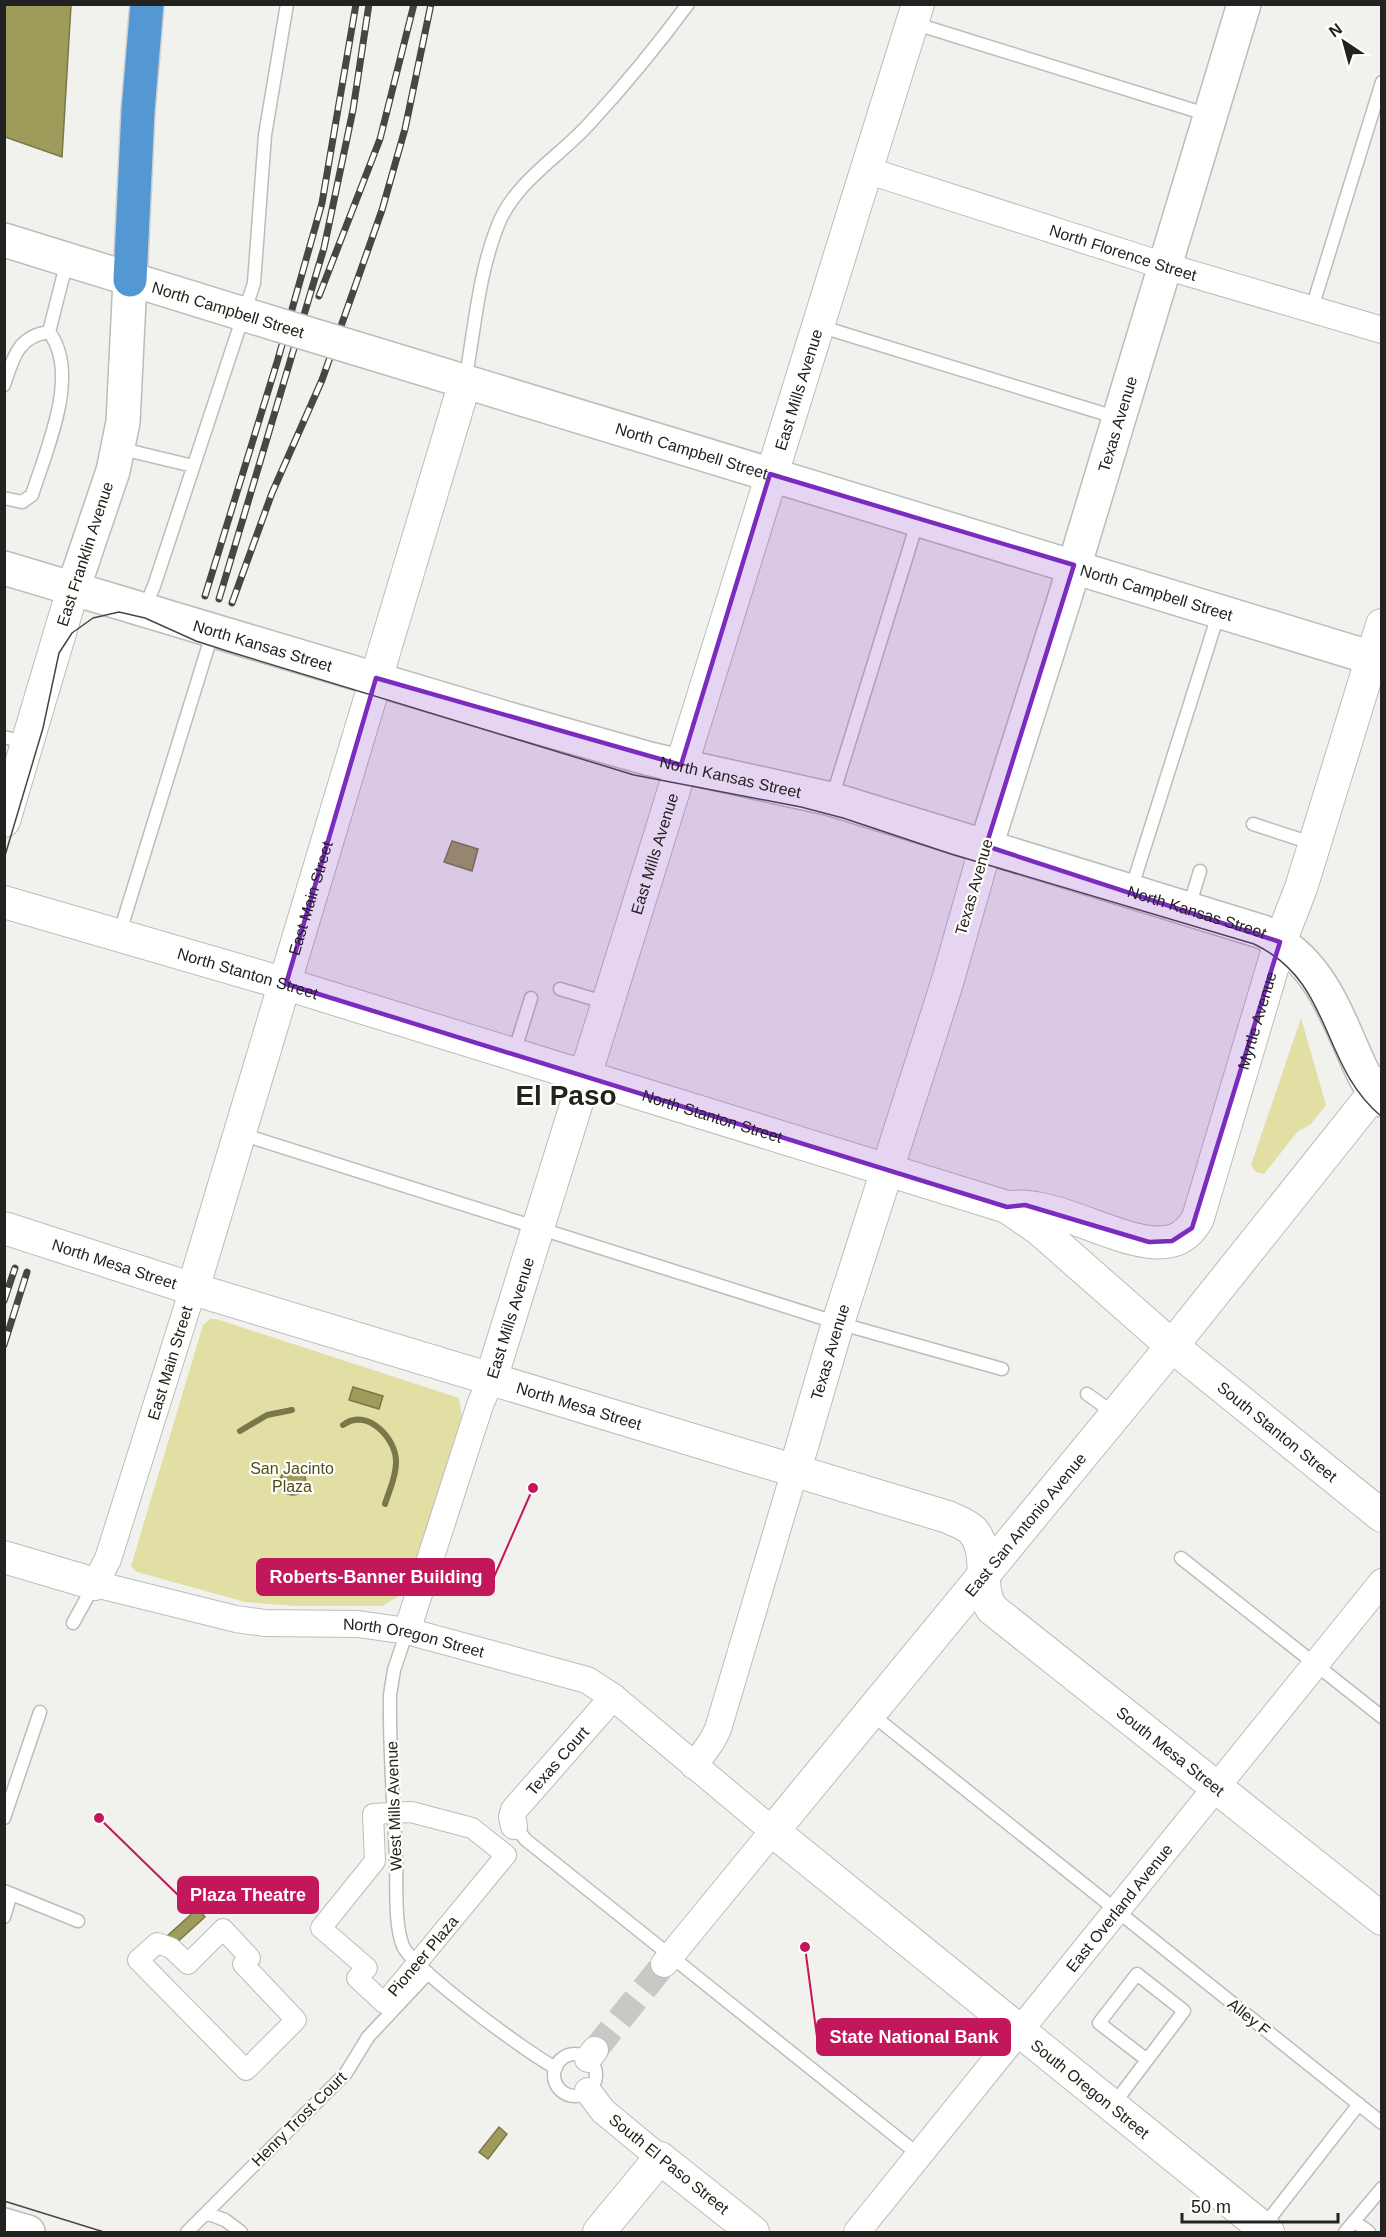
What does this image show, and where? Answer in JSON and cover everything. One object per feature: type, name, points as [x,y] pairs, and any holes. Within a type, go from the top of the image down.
[{"type":"highway","points":[[130,280],[138,111],[147,4]]},
{"type":"main road","name":"Texas Avenue","points":[[986,846],[1074,565],[1244,4]]},
{"type":"main road","name":"North Campbell Street","points":[[4,240],[243,315],[1074,565],[1219,612],[1377,659]]},
{"type":"main road","name":"East Franklin Avenue","points":[[73,589],[118,448],[123,422],[129,350],[130,280]]},
{"type":"main road","name":"North Kansas Street","points":[[4,568],[520,722],[681,765],[831,799],[1263,933],[1300,957],[1318,979],[1337,1013],[1364,1076],[1379,1092]]},
{"type":"main road","points":[[4,2225],[28,2232]]},
{"type":"street","name":"East Mills Avenue","points":[[407,1631],[480,1405],[491,1378],[770,474],[915,14]]},
{"type":"street","name":"North Florence Street","points":[[866,170],[1165,266],[1382,330]]},
{"type":"street","name":"East Main Street","points":[[95,1584],[108,1559],[193,1289],[465,382]]},
{"type":"street","name":"East Franklin Avenue","points":[[4,821],[16,740],[73,589]]},
{"type":"street","name":"Myrtle Avenue","points":[[1007,1207],[1025,1205],[1034,1207],[1149,1242],[1172,1241],[1192,1228],[1198,1218],[1280,942],[1377,659],[1382,625]]},
{"type":"street","name":"Texas Avenue","points":[[694,1766],[718,1729],[838,1323],[947,983],[986,846]]},
{"type":"street","name":"North Stanton Street","points":[[4,902],[514,1053],[1007,1207],[1039,1229],[1172,1346]]},
{"type":"street","name":"East San Antonio Avenue","points":[[668,1960],[1379,1092]]},
{"type":"street","name":"North Mesa Street","points":[[4,1228],[193,1289],[948,1517],[968,1527],[979,1542],[984,1572]]},
{"type":"street","name":"South Stanton Street","points":[[1172,1346],[1382,1516]]},
{"type":"street","name":"North Oregon Street","points":[[4,1557],[95,1584],[236,1619],[265,1623],[358,1624],[407,1631],[587,1680],[613,1697],[773,1831]]},
{"type":"street","name":"South Mesa Street","points":[[984,1572],[983,1593],[992,1609],[1382,1919]]},
{"type":"street","name":"East Overland Avenue","points":[[857,2232],[1382,1582]]},
{"type":"street","name":"Texas Court","points":[[514,1826],[512,1817],[514,1810],[613,1697]]},
{"type":"street","name":"Pioneer Plaza","points":[[411,1812],[472,1828],[506,1855],[423,1969],[384,2003],[357,1978],[367,1968],[321,1928],[375,1861],[373,1814],[411,1812]]},
{"type":"street","name":"South Oregon Street","points":[[773,1831],[1265,2230]]},
{"type":"street","points":[[223,1929],[250,1958],[243,1964],[296,2020],[246,2070],[138,1960],[157,1943],[171,1948],[188,1964],[223,1929]]},
{"type":"street","name":"South El Paso Street","points":[[588,2091],[603,2111],[753,2232]]},
{"type":"street","points":[[599,2232],[660,2158]]},
{"type":"lane","points":[[144,610],[154,586],[254,283],[265,135],[287,4]]},
{"type":"lane","points":[[465,382],[473,344],[478,289],[499,224],[533,176],[588,126],[688,4]]},
{"type":"lane","points":[[915,14],[1210,115]]},
{"type":"lane","points":[[1312,308],[1382,82]]},
{"type":"lane","points":[[4,498],[22,502],[32,495],[60,405],[61,354],[49,332],[67,260]]},
{"type":"lane","points":[[817,325],[1119,418]]},
{"type":"lane","points":[[4,385],[16,350],[24,341],[39,333],[49,332]]},
{"type":"lane","points":[[118,448],[193,466]]},
{"type":"lane","points":[[831,799],[918,519]]},
{"type":"lane","points":[[1131,892],[1219,612]]},
{"type":"lane","points":[[119,935],[213,630]]},
{"type":"lane","points":[[1253,824],[1315,844]]},
{"type":"lane","points":[[1189,909],[1200,871]]},
{"type":"lane","points":[[560,989],[607,1003]]},
{"type":"lane","points":[[514,1053],[531,998]]},
{"type":"lane","points":[[240,1134],[838,1323],[1002,1369]]},
{"type":"lane","points":[[1087,1394],[1115,1414]]},
{"type":"lane","points":[[1181,1558],[1382,1717]]},
{"type":"lane","points":[[74,1623],[95,1584]]},
{"type":"lane","name":"West Mills Avenue","points":[[407,1631],[393,1670],[390,1695],[395,1812],[401,1938],[406,1953],[423,1969]]},
{"type":"lane","points":[[4,1818],[40,1712]]},
{"type":"lane","name":"Alley F","points":[[869,1712],[1382,2122]]},
{"type":"lane","points":[[514,1826],[526,1840],[668,1960],[920,2155]]},
{"type":"lane","points":[[4,1917],[8,1893],[78,1921]]},
{"type":"lane","points":[[423,1969],[527,2052],[555,2068]]},
{"type":"lane","name":"Henry Trost Court","points":[[187,2232],[346,2073],[368,2037],[423,1969]]},
{"type":"lane","points":[[1112,2106],[1184,2011],[1137,1974],[1099,2023],[1146,2060]]},
{"type":"lane","points":[[592,2054],[596,2080],[588,2091],[576,2096],[564,2093],[556,2083],[555,2068],[568,2056],[592,2054]]},
{"type":"lane","points":[[1265,2230],[1359,2104]]},
{"type":"lane","points":[[1345,2232],[1382,2188]]},
{"type":"lane","points":[[206,2213],[225,2220],[241,2232]]},
{"type":"lane","points":[[1354,2221],[1369,2232]]},
{"type":"highlighted area","points":[[770,474],[1074,565],[986,846],[1280,942],[1192,1228],[1172,1241],[1149,1242],[1025,1205],[1007,1207],[286,984],[376,678],[681,765]]},
{"type":"green space","points":[[1301,1018],[1326,1105],[1310,1125],[1298,1131],[1264,1174],[1256,1172],[1251,1165]]},
{"type":"green space","name":"San Jacinto Plaza","points":[[210,1319],[216,1319],[459,1398],[462,1416],[408,1585],[399,1596],[382,1606],[296,1606],[245,1602],[137,1572],[131,1566],[203,1325]]},
{"type":"shaded area","points":[[5,4],[71,5],[62,157],[5,137]]},
{"type":"shaded area","points":[[452,841],[478,849],[472,871],[444,862]]},
{"type":"shaded area","points":[[353,1387],[383,1396],[379,1409],[349,1400]]},
{"type":"shaded area","points":[[293,1469],[302,1473],[306,1482],[302,1491],[293,1495],[284,1491],[280,1482],[284,1473]]},
{"type":"shaded area","points":[[198,1908],[205,1917],[174,1945],[166,1937]]},
{"type":"shaded area","points":[[499,2127],[507,2134],[488,2159],[479,2152]]},
{"type":"waterway","points":[[240,1431],[267,1415],[292,1410]]},
{"type":"waterway","points":[[343,1425],[352,1420],[370,1423],[386,1435],[391,1444],[395,1453],[396,1468],[385,1504]]},
{"type":"tunnel","points":[[595,2050],[664,1964]]},
{"type":"tram line","points":[[4,859],[43,728],[59,653],[72,633],[93,618],[119,612],[145,618],[196,641],[227,651],[634,775],[801,807],[843,818],[951,854],[1254,944],[1280,960],[1299,980],[1313,1002],[1347,1073],[1362,1096],[1382,1117]]},
{"type":"tram line","points":[[4,2201],[104,2232]]},
{"type":"railway","points":[[205,596],[278,359],[322,203],[356,4]]},
{"type":"railway","points":[[219,599],[324,248],[353,110],[369,4]]},
{"type":"railway","points":[[319,296],[380,139],[414,4]]},
{"type":"railway","points":[[232,603],[272,493],[322,380],[382,210],[405,129],[431,4]]},
{"type":"railway","points":[[4,1301],[15,1268]]},
{"type":"railway","points":[[4,1345],[27,1272]]},
{"type":"place","name":"Roberts-Banner Building","points":[[533,1488]]},
{"type":"place","name":"Plaza Theatre","points":[[99,1818]]},
{"type":"place","name":"State National Bank","points":[[805,1947]]},
{"type":"district","name":"El Paso","points":[[566,1095]]}]
